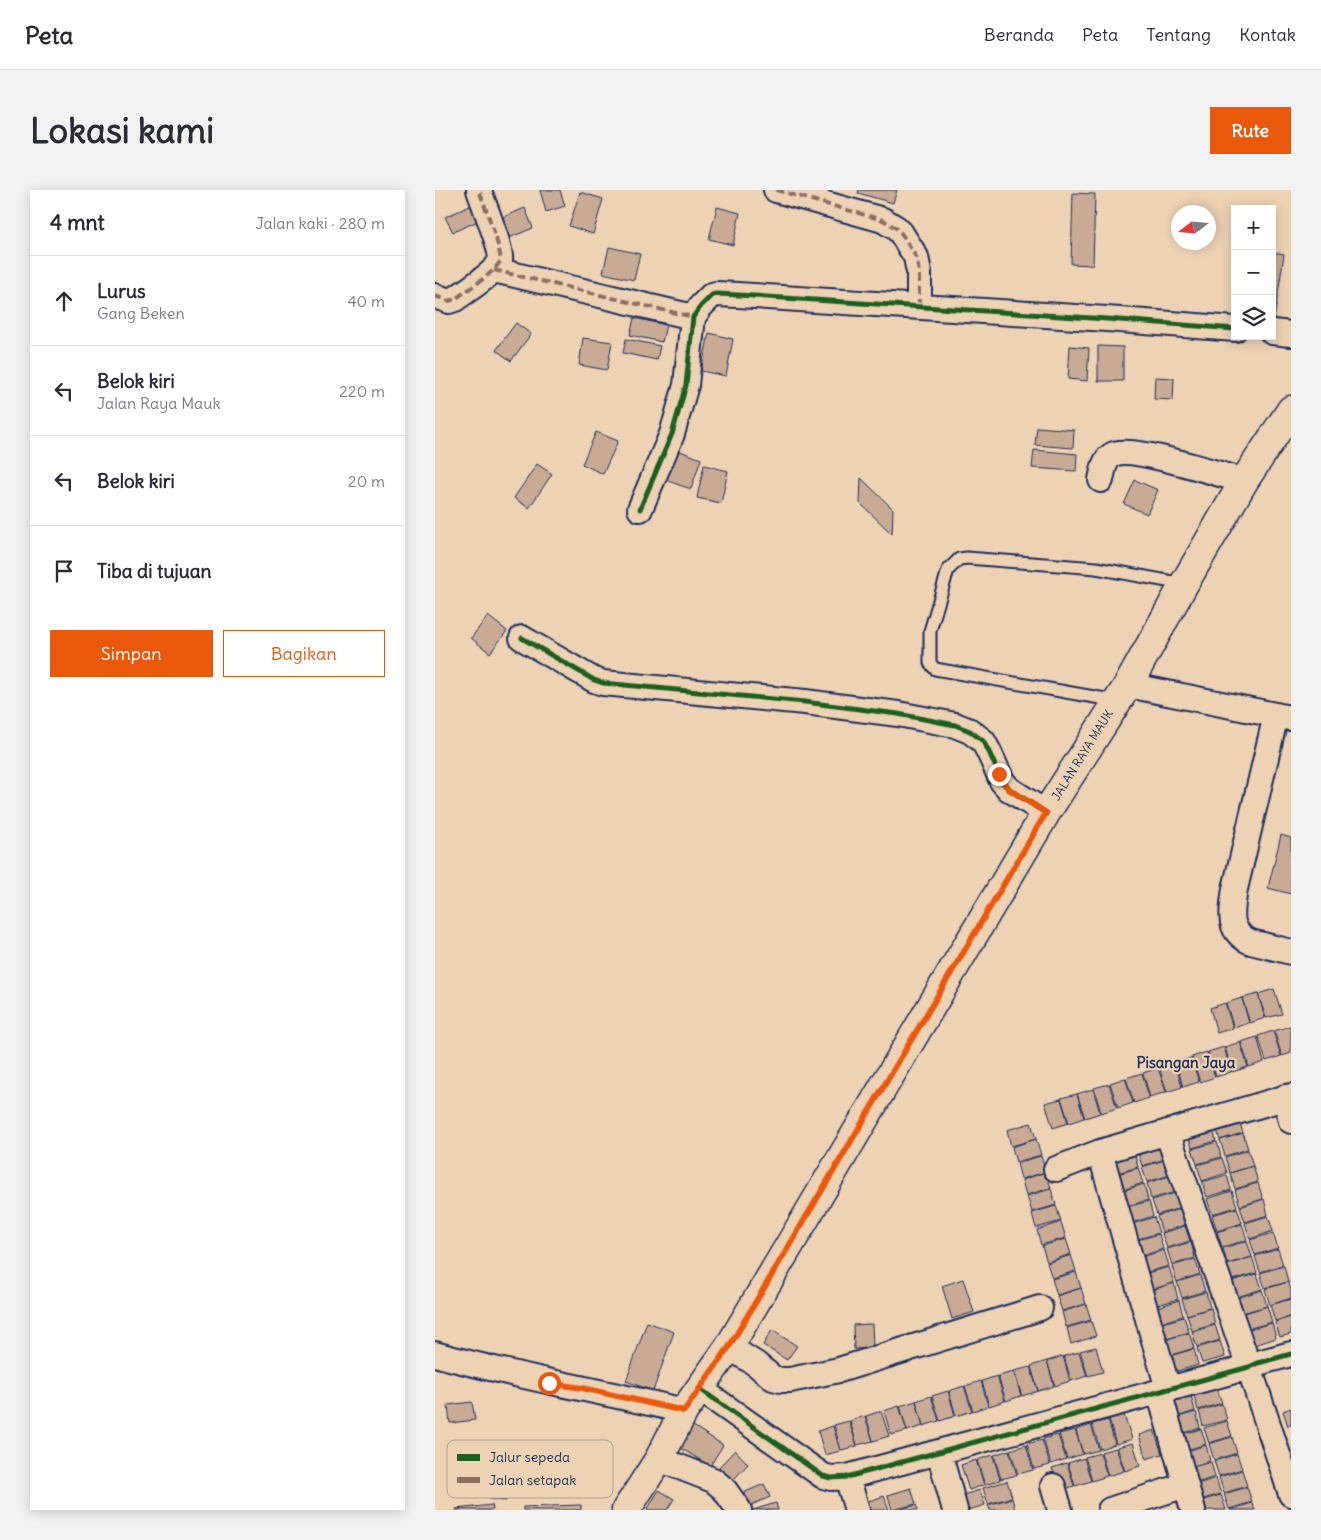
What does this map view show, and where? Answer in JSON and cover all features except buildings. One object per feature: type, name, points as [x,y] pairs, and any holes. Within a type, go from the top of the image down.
[{"type":"main road","name":"JALAN RAYA MAUK","points":[[626,1510],[659,1459],[684,1411],[729,1347],[1046,813],[1122,693],[1244,481],[1291,410]]},
{"type":"street","points":[[435,296],[449,301],[455,299],[494,270],[500,261],[500,254],[479,190]]},
{"type":"street","points":[[775,190],[883,220],[896,228],[916,257],[919,272],[919,306]]},
{"type":"street","points":[[494,270],[693,317]]},
{"type":"street","points":[[640,509],[672,434],[686,385],[693,317],[709,297],[716,294],[919,306],[1231,329]]},
{"type":"street","points":[[1276,332],[1291,334]]},
{"type":"street","points":[[1101,480],[1105,463],[1109,458],[1114,454],[1124,452],[1151,456],[1244,481]]},
{"type":"street","points":[[522,638],[603,684],[805,702],[898,714],[955,725],[970,731],[983,741],[1002,780],[1009,789],[1046,813]]},
{"type":"street","points":[[1122,693],[1284,717],[1235,889],[1231,917],[1238,933],[1245,940],[1291,952]]},
{"type":"street","points":[[1056,1169],[1100,1152],[1288,1096],[1291,1121]]},
{"type":"street","points":[[1167,1132],[1291,1494]]},
{"type":"street","points":[[1100,1152],[1193,1510]]},
{"type":"street","points":[[729,1347],[756,1364],[773,1378],[790,1380],[839,1370],[1039,1308]]},
{"type":"street","points":[[435,1354],[549,1383],[582,1388],[684,1411]]},
{"type":"street","points":[[700,1389],[823,1476],[831,1478],[847,1477],[1291,1354]]},
{"type":"street","points":[[939,1452],[955,1510]]},
{"type":"street","points":[[659,1459],[713,1480],[724,1489],[739,1510]]},
{"type":"street","points":[[847,1477],[857,1510]]},
{"type":"street","points":[[1109,1510],[1185,1485]]},
{"type":"street","points":[[1053,1486],[1060,1510]]},
{"type":"lane","points":[[1122,693],[935,668],[930,663],[930,631],[947,570],[959,559],[967,558],[1096,568],[1184,584]]},
{"type":"marked path","points":[[435,296],[449,301],[455,299],[487,276],[500,261],[499,248],[479,190]]},
{"type":"marked path","points":[[776,190],[883,220],[896,228],[916,257],[919,272],[919,306]]},
{"type":"marked path","points":[[494,270],[693,317]]},
{"type":"cycle path","points":[[640,509],[672,434],[686,385],[693,317],[712,295],[738,295],[1231,329]]},
{"type":"cycle path","points":[[522,638],[594,680],[603,683],[805,702],[898,714],[955,725],[970,731],[983,741],[1002,781],[1009,789],[1046,813]]},
{"type":"cycle path","points":[[700,1389],[823,1476],[831,1478],[847,1477],[1291,1354]]},
{"type":"district","name":"Pisangan Jaya","points":[[1186,1062]]},
{"type":"route","points":[[549,1383],[582,1388],[684,1411],[729,1347],[1046,813],[1016,795],[1006,786],[999,774]]}]
